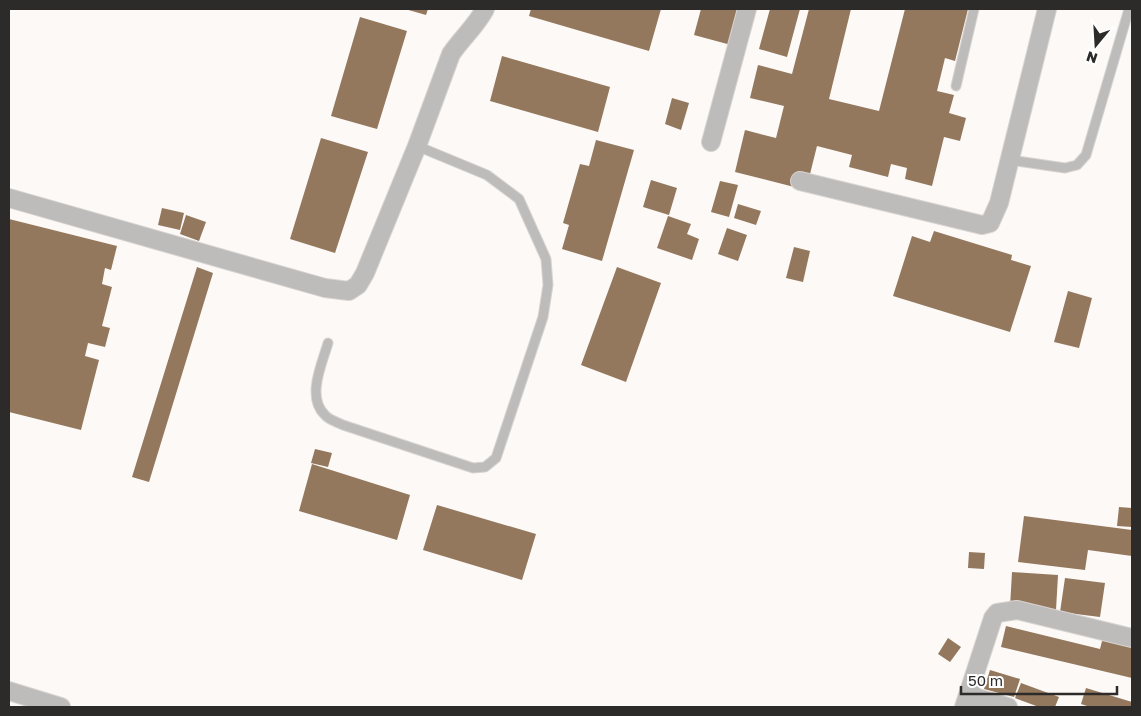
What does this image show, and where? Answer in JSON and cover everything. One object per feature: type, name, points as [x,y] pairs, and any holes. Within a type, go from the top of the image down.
[{"type":"street","points":[[9,198],[325,288],[350,291],[358,285],[365,274],[417,146],[451,54],[458,43],[469,33],[485,9]]},
{"type":"street","points":[[711,142],[747,9]]},
{"type":"street","points":[[800,180],[982,226],[990,223],[995,216],[1010,160],[1047,9]]},
{"type":"street","points":[[1008,707],[966,701],[993,618],[997,613],[1005,610],[1017,610],[1132,638]]},
{"type":"street","points":[[9,691],[61,707]]},
{"type":"lane","points":[[956,86],[974,9]]},
{"type":"lane","points":[[1010,160],[1066,168],[1077,165],[1086,155],[1129,9]]},
{"type":"lane","points":[[328,343],[316,384],[316,398],[324,415],[343,425],[473,468],[485,467],[496,458],[542,317],[548,285],[546,259],[519,199],[487,175],[417,146]]},
{"type":"building","points":[[405,9],[428,9],[426,15]]},
{"type":"building","points":[[531,9],[661,9],[649,51],[529,16]]},
{"type":"building","points":[[701,9],[742,9],[731,45],[694,35]]},
{"type":"building","points":[[770,9],[800,9],[787,57],[759,49]]},
{"type":"building","points":[[809,9],[851,9],[829,99],[879,111],[905,9],[968,9],[955,61],[945,58],[937,91],[954,95],[949,113],[966,118],[960,141],[944,137],[932,186],[905,179],[907,168],[891,164],[888,177],[849,167],[852,155],[817,146],[806,190],[735,172],[745,130],[776,138],[784,106],[750,98],[758,65],[792,74]]},
{"type":"building","points":[[360,17],[407,31],[377,129],[331,116]]},
{"type":"building","points":[[502,56],[610,87],[598,132],[490,101]]},
{"type":"building","points":[[672,98],[689,103],[681,130],[665,124]]},
{"type":"building","points":[[321,138],[368,152],[335,253],[290,239]]},
{"type":"building","points":[[596,140],[634,150],[602,261],[562,249],[569,225],[563,223],[580,164],[589,166]]},
{"type":"building","points":[[651,180],[677,188],[669,215],[643,207]]},
{"type":"building","points":[[720,181],[738,185],[729,217],[711,212]]},
{"type":"building","points":[[738,204],[761,211],[756,225],[734,218]]},
{"type":"building","points":[[162,208],[184,213],[180,230],[158,225]]},
{"type":"building","points":[[186,215],[206,222],[199,241],[180,234]]},
{"type":"building","points":[[668,216],[691,224],[687,234],[699,239],[692,260],[657,248]]},
{"type":"building","points":[[9,219],[117,246],[111,270],[105,268],[102,284],[112,287],[102,326],[110,328],[105,347],[88,343],[85,356],[99,360],[81,430],[9,412]]},
{"type":"building","points":[[727,228],[747,235],[738,261],[718,254]]},
{"type":"building","points":[[934,231],[1012,255],[1011,260],[1031,266],[1010,332],[893,296],[912,236],[930,242]]},
{"type":"building","points":[[794,247],[810,251],[803,282],[786,278]]},
{"type":"building","points":[[197,267],[213,273],[149,482],[132,477]]},
{"type":"building","points":[[617,267],[661,283],[626,382],[581,365]]},
{"type":"building","points":[[1068,291],[1092,298],[1079,348],[1054,342]]},
{"type":"building","points":[[315,449],[332,453],[328,467],[311,463]]},
{"type":"building","points":[[312,464],[410,495],[397,540],[299,511]]},
{"type":"building","points":[[437,505],[536,534],[522,580],[423,550]]},
{"type":"building","points":[[1119,507],[1132,508],[1132,527],[1117,526]]},
{"type":"building","points":[[1024,516],[1132,530],[1132,556],[1088,550],[1085,570],[1018,562]]},
{"type":"building","points":[[969,552],[985,553],[984,569],[968,568]]},
{"type":"building","points":[[1012,572],[1058,575],[1056,610],[1010,607]]},
{"type":"building","points":[[1065,578],[1105,583],[1100,617],[1060,612]]},
{"type":"building","points":[[1006,626],[1100,649],[1103,637],[1132,644],[1132,678],[1001,647]]},
{"type":"building","points":[[948,638],[961,647],[950,662],[938,654]]},
{"type":"building","points":[[990,670],[1020,679],[1014,697],[984,689]]},
{"type":"building","points":[[1021,683],[1059,697],[1055,707],[1039,707],[1015,698]]},
{"type":"building","points":[[1086,688],[1132,702],[1132,707],[1090,707],[1081,704]]}]
